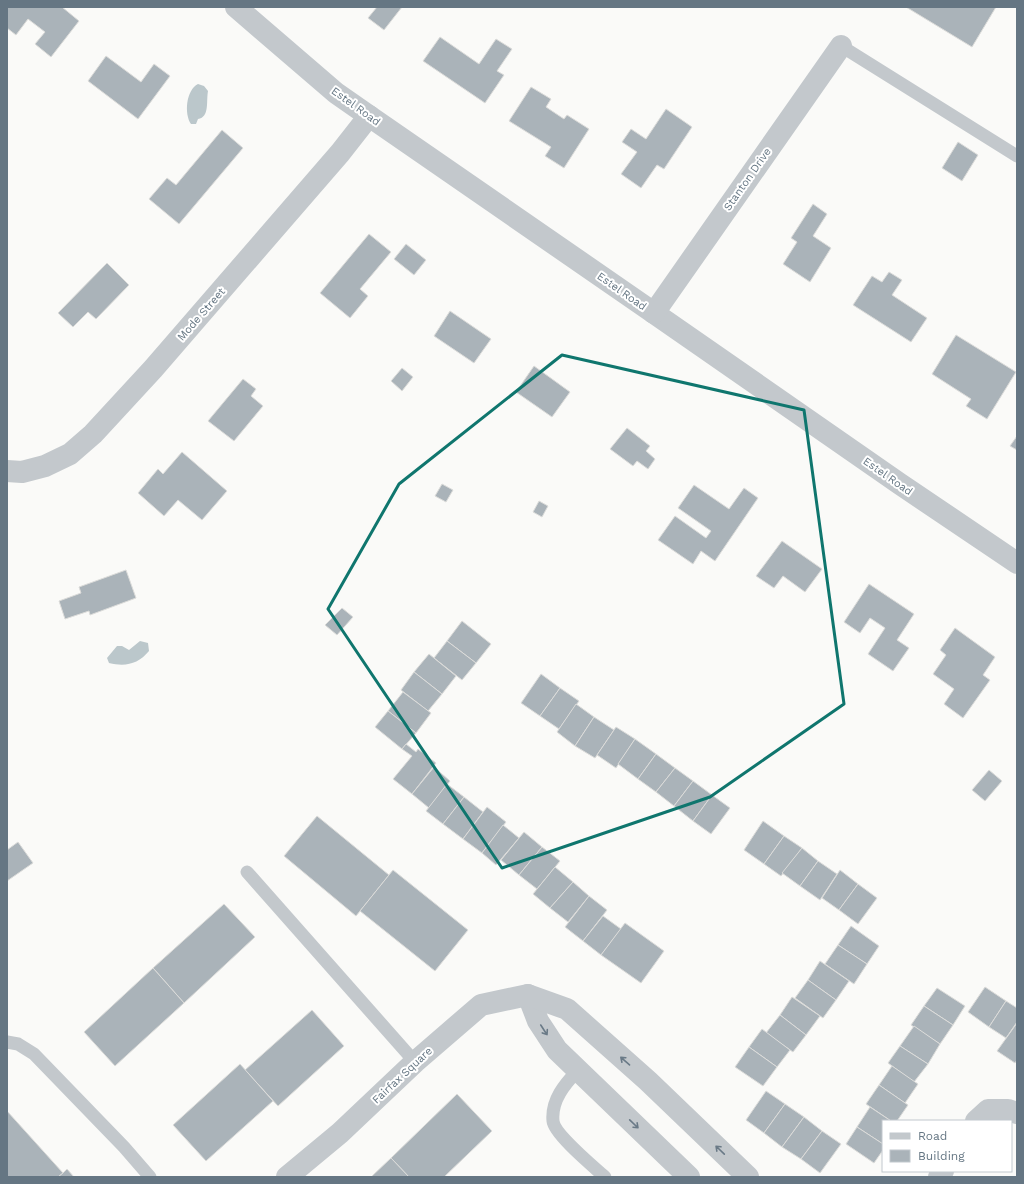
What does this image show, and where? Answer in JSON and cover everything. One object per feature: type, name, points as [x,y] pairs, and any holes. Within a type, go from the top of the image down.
[{"type":"street","name":"Estel Road","points":[[236,7],[336,93],[900,484],[1017,563]]},
{"type":"street","name":"Stanton Drive","points":[[654,313],[840,46]]},
{"type":"street","name":"Mode Street","points":[[7,471],[22,472],[45,466],[70,454],[93,434],[153,369],[247,261],[340,153],[369,116]]},
{"type":"street","name":"Fairfax Square","points":[[287,1177],[340,1133],[415,1062],[481,1005],[528,995]]},
{"type":"street","points":[[528,995],[538,1021],[557,1050],[689,1177]]},
{"type":"street","points":[[528,995],[567,1009],[648,1081],[748,1177]]},
{"type":"street","points":[[977,1120],[988,1110],[1008,1110],[1017,1113]]},
{"type":"lane","points":[[840,46],[1017,156]]},
{"type":"lane","points":[[247,872],[415,1062]]},
{"type":"lane","points":[[7,1042],[18,1044],[34,1054],[124,1147],[150,1177]]},
{"type":"lane","points":[[578,1070],[562,1088],[554,1104],[552,1122],[560,1135],[605,1177]]},
{"type":"highlighted area","points":[[562,355],[804,410],[844,704],[710,797],[502,868],[328,609],[399,484]]},
{"type":"shaded area","points":[[198,84],[204,86],[208,91],[207,108],[202,118],[198,119],[196,124],[191,124],[187,114],[187,102],[191,91]]},
{"type":"shaded area","points":[[140,641],[148,643],[149,651],[136,662],[121,665],[109,663],[107,658],[117,646],[122,646],[129,650]]},
{"type":"building","points":[[7,7],[62,7],[79,21],[51,57],[35,44],[45,32],[28,19],[16,35],[7,28]]},
{"type":"building","points":[[377,7],[402,7],[384,30],[368,18]]},
{"type":"building","points":[[906,7],[996,7],[972,47]]},
{"type":"building","points":[[440,37],[479,64],[496,39],[512,49],[497,71],[504,75],[485,103],[423,61]]},
{"type":"building","points":[[106,56],[141,82],[154,64],[170,76],[138,119],[88,81]]},
{"type":"building","points":[[531,87],[551,99],[546,107],[564,119],[567,115],[589,129],[564,168],[545,156],[551,147],[509,121]]},
{"type":"building","points":[[666,109],[692,127],[664,169],[657,165],[641,188],[621,174],[637,152],[622,142],[631,129],[646,139]]},
{"type":"building","points":[[222,130],[243,148],[179,224],[149,199],[167,178],[176,185]]},
{"type":"building","points":[[958,142],[978,155],[962,181],[942,168]]},
{"type":"building","points":[[813,204],[827,214],[813,236],[831,248],[810,282],[783,264],[797,242],[791,238]]},
{"type":"building","points":[[369,234],[391,252],[360,289],[368,296],[350,318],[320,293]]},
{"type":"building","points":[[406,244],[426,260],[414,275],[394,259]]},
{"type":"building","points":[[107,263],[129,285],[96,319],[88,312],[73,327],[58,313]]},
{"type":"building","points":[[889,272],[902,280],[892,295],[927,318],[911,342],[853,305],[872,276],[882,282]]},
{"type":"building","points":[[450,311],[491,339],[474,363],[434,336]]},
{"type":"building","points":[[956,335],[1016,372],[987,419],[966,406],[971,399],[932,374]]},
{"type":"building","points":[[534,366],[570,392],[552,417],[516,392]]},
{"type":"building","points":[[402,368],[413,377],[402,391],[391,381]]},
{"type":"building","points":[[243,379],[256,389],[251,396],[263,406],[234,441],[208,421]]},
{"type":"building","points":[[627,428],[650,446],[646,451],[655,459],[648,469],[637,461],[633,466],[610,449]]},
{"type":"building","points":[[1017,436],[1017,450],[1010,446]]},
{"type":"building","points":[[182,452],[227,491],[202,520],[178,500],[164,516],[138,493],[158,469],[163,474]]},
{"type":"building","points":[[442,484],[453,490],[446,502],[435,496]]},
{"type":"building","points":[[694,485],[729,509],[744,488],[758,498],[715,561],[701,551],[693,564],[658,540],[675,516],[706,538],[711,531],[678,508]]},
{"type":"building","points":[[539,501],[548,506],[542,517],[533,512]]},
{"type":"building","points":[[782,541],[822,569],[805,592],[783,576],[774,588],[756,576]]},
{"type":"building","points":[[126,570],[136,598],[90,615],[89,611],[65,619],[59,601],[81,593],[79,587]]},
{"type":"building","points":[[869,584],[914,614],[897,640],[909,648],[893,671],[868,654],[885,628],[870,618],[860,633],[844,622]]},
{"type":"building","points":[[342,608],[353,617],[337,635],[325,625]]},
{"type":"building","points":[[462,621],[491,644],[476,663],[447,641]]},
{"type":"building","points":[[955,628],[995,657],[983,675],[990,680],[963,718],[944,704],[954,689],[933,674],[946,655],[940,650]]},
{"type":"building","points":[[447,641],[476,663],[462,680],[434,658]]},
{"type":"building","points":[[429,654],[456,676],[442,694],[414,672]]},
{"type":"building","points":[[414,672],[442,694],[428,711],[401,690]]},
{"type":"building","points":[[541,674],[560,688],[540,716],[521,703]]},
{"type":"building","points":[[560,688],[579,701],[559,729],[540,716]]},
{"type":"building","points":[[403,692],[431,713],[416,733],[388,711]]},
{"type":"building","points":[[576,704],[594,717],[575,746],[557,732]]},
{"type":"building","points":[[388,711],[416,733],[402,749],[375,727]]},
{"type":"building","points":[[594,717],[614,730],[595,758],[575,746]]},
{"type":"building","points":[[616,727],[635,739],[616,768],[597,755]]},
{"type":"building","points":[[635,739],[656,754],[638,779],[618,764]]},
{"type":"building","points":[[406,744],[416,752],[418,749],[436,763],[412,794],[393,779],[412,756],[402,749]]},
{"type":"building","points":[[656,754],[675,768],[656,792],[638,779]]},
{"type":"building","points":[[434,767],[450,781],[429,808],[412,794]]},
{"type":"building","points":[[675,768],[693,781],[674,806],[656,792]]},
{"type":"building","points":[[989,770],[1002,781],[985,801],[972,790]]},
{"type":"building","points":[[693,781],[712,795],[693,821],[674,806]]},
{"type":"building","points":[[447,784],[464,797],[443,824],[426,811]]},
{"type":"building","points":[[712,795],[730,808],[711,834],[693,821]]},
{"type":"building","points":[[464,797],[483,812],[463,839],[443,824]]},
{"type":"building","points":[[487,807],[506,822],[482,853],[463,839]]},
{"type":"building","points":[[317,816],[389,875],[356,916],[284,856]]},
{"type":"building","points":[[763,821],[784,836],[764,864],[744,850]]},
{"type":"building","points":[[503,825],[519,838],[496,865],[482,853]]},
{"type":"building","points":[[524,832],[542,847],[519,875],[501,860]]},
{"type":"building","points":[[784,836],[802,848],[781,876],[764,864]]},
{"type":"building","points":[[18,842],[33,863],[7,881],[7,850]]},
{"type":"building","points":[[542,847],[560,861],[537,889],[519,875]]},
{"type":"building","points":[[802,848],[818,861],[800,886],[782,873]]},
{"type":"building","points":[[818,861],[837,874],[820,900],[800,886]]},
{"type":"building","points":[[555,867],[573,882],[550,908],[533,894]]},
{"type":"building","points":[[393,870],[468,930],[435,971],[360,911]]},
{"type":"building","points":[[840,870],[858,884],[839,910],[822,898]]},
{"type":"building","points":[[573,882],[589,896],[568,922],[550,908]]},
{"type":"building","points":[[858,884],[877,898],[858,924],[839,910]]},
{"type":"building","points":[[589,896],[607,910],[583,941],[565,927]]},
{"type":"building","points":[[224,904],[255,937],[184,1003],[153,968]]},
{"type":"building","points":[[603,916],[621,929],[601,955],[583,941]]},
{"type":"building","points":[[625,923],[664,951],[641,983],[601,955]]},
{"type":"building","points":[[851,926],[879,946],[867,964],[838,945]]},
{"type":"building","points":[[838,945],[867,964],[854,984],[825,964]]},
{"type":"building","points":[[820,961],[849,981],[836,1000],[808,980]]},
{"type":"building","points":[[153,968],[184,1003],[115,1066],[84,1032]]},
{"type":"building","points":[[808,980],[836,1000],[823,1018],[795,998]]},
{"type":"building","points":[[985,987],[1006,1001],[989,1027],[968,1012]]},
{"type":"building","points":[[937,988],[965,1006],[953,1025],[924,1006]]},
{"type":"building","points":[[792,997],[820,1016],[806,1035],[780,1015]]},
{"type":"building","points":[[1006,1001],[1017,1008],[1017,1022],[1006,1038],[989,1027]]},
{"type":"building","points":[[924,1006],[953,1025],[940,1044],[911,1025]]},
{"type":"building","points":[[312,1010],[344,1046],[278,1106],[245,1070]]},
{"type":"building","points":[[780,1015],[806,1035],[793,1052],[766,1033]]},
{"type":"building","points":[[1017,1023],[1017,1060],[1015,1063],[997,1051]]},
{"type":"building","points":[[914,1026],[940,1044],[928,1064],[900,1046]]},
{"type":"building","points":[[762,1029],[790,1050],[777,1067],[749,1047]]},
{"type":"building","points":[[900,1046],[928,1064],[914,1082],[888,1063]]},
{"type":"building","points":[[749,1047],[777,1067],[763,1086],[735,1067]]},
{"type":"building","points":[[240,1064],[273,1101],[206,1161],[173,1125]]},
{"type":"building","points":[[892,1066],[918,1084],[905,1103],[879,1085]]},
{"type":"building","points":[[879,1085],[908,1105],[898,1120],[890,1120],[866,1104]]},
{"type":"building","points":[[766,1091],[785,1104],[764,1133],[746,1120]]},
{"type":"building","points":[[457,1094],[492,1131],[444,1177],[409,1177],[391,1158]]},
{"type":"building","points":[[785,1104],[804,1117],[782,1147],[764,1133]]},
{"type":"building","points":[[870,1107],[890,1120],[882,1120],[882,1143],[857,1127]]},
{"type":"building","points":[[7,1111],[63,1173],[58,1177],[7,1177]]},
{"type":"building","points":[[804,1117],[822,1131],[801,1159],[782,1147]]},
{"type":"building","points":[[857,1127],[882,1143],[882,1151],[874,1163],[846,1144]]},
{"type":"building","points":[[822,1131],[841,1144],[820,1173],[801,1159]]},
{"type":"building","points":[[391,1158],[409,1177],[371,1177]]},
{"type":"building","points":[[67,1169],[74,1177],[58,1177],[63,1173]]}]
